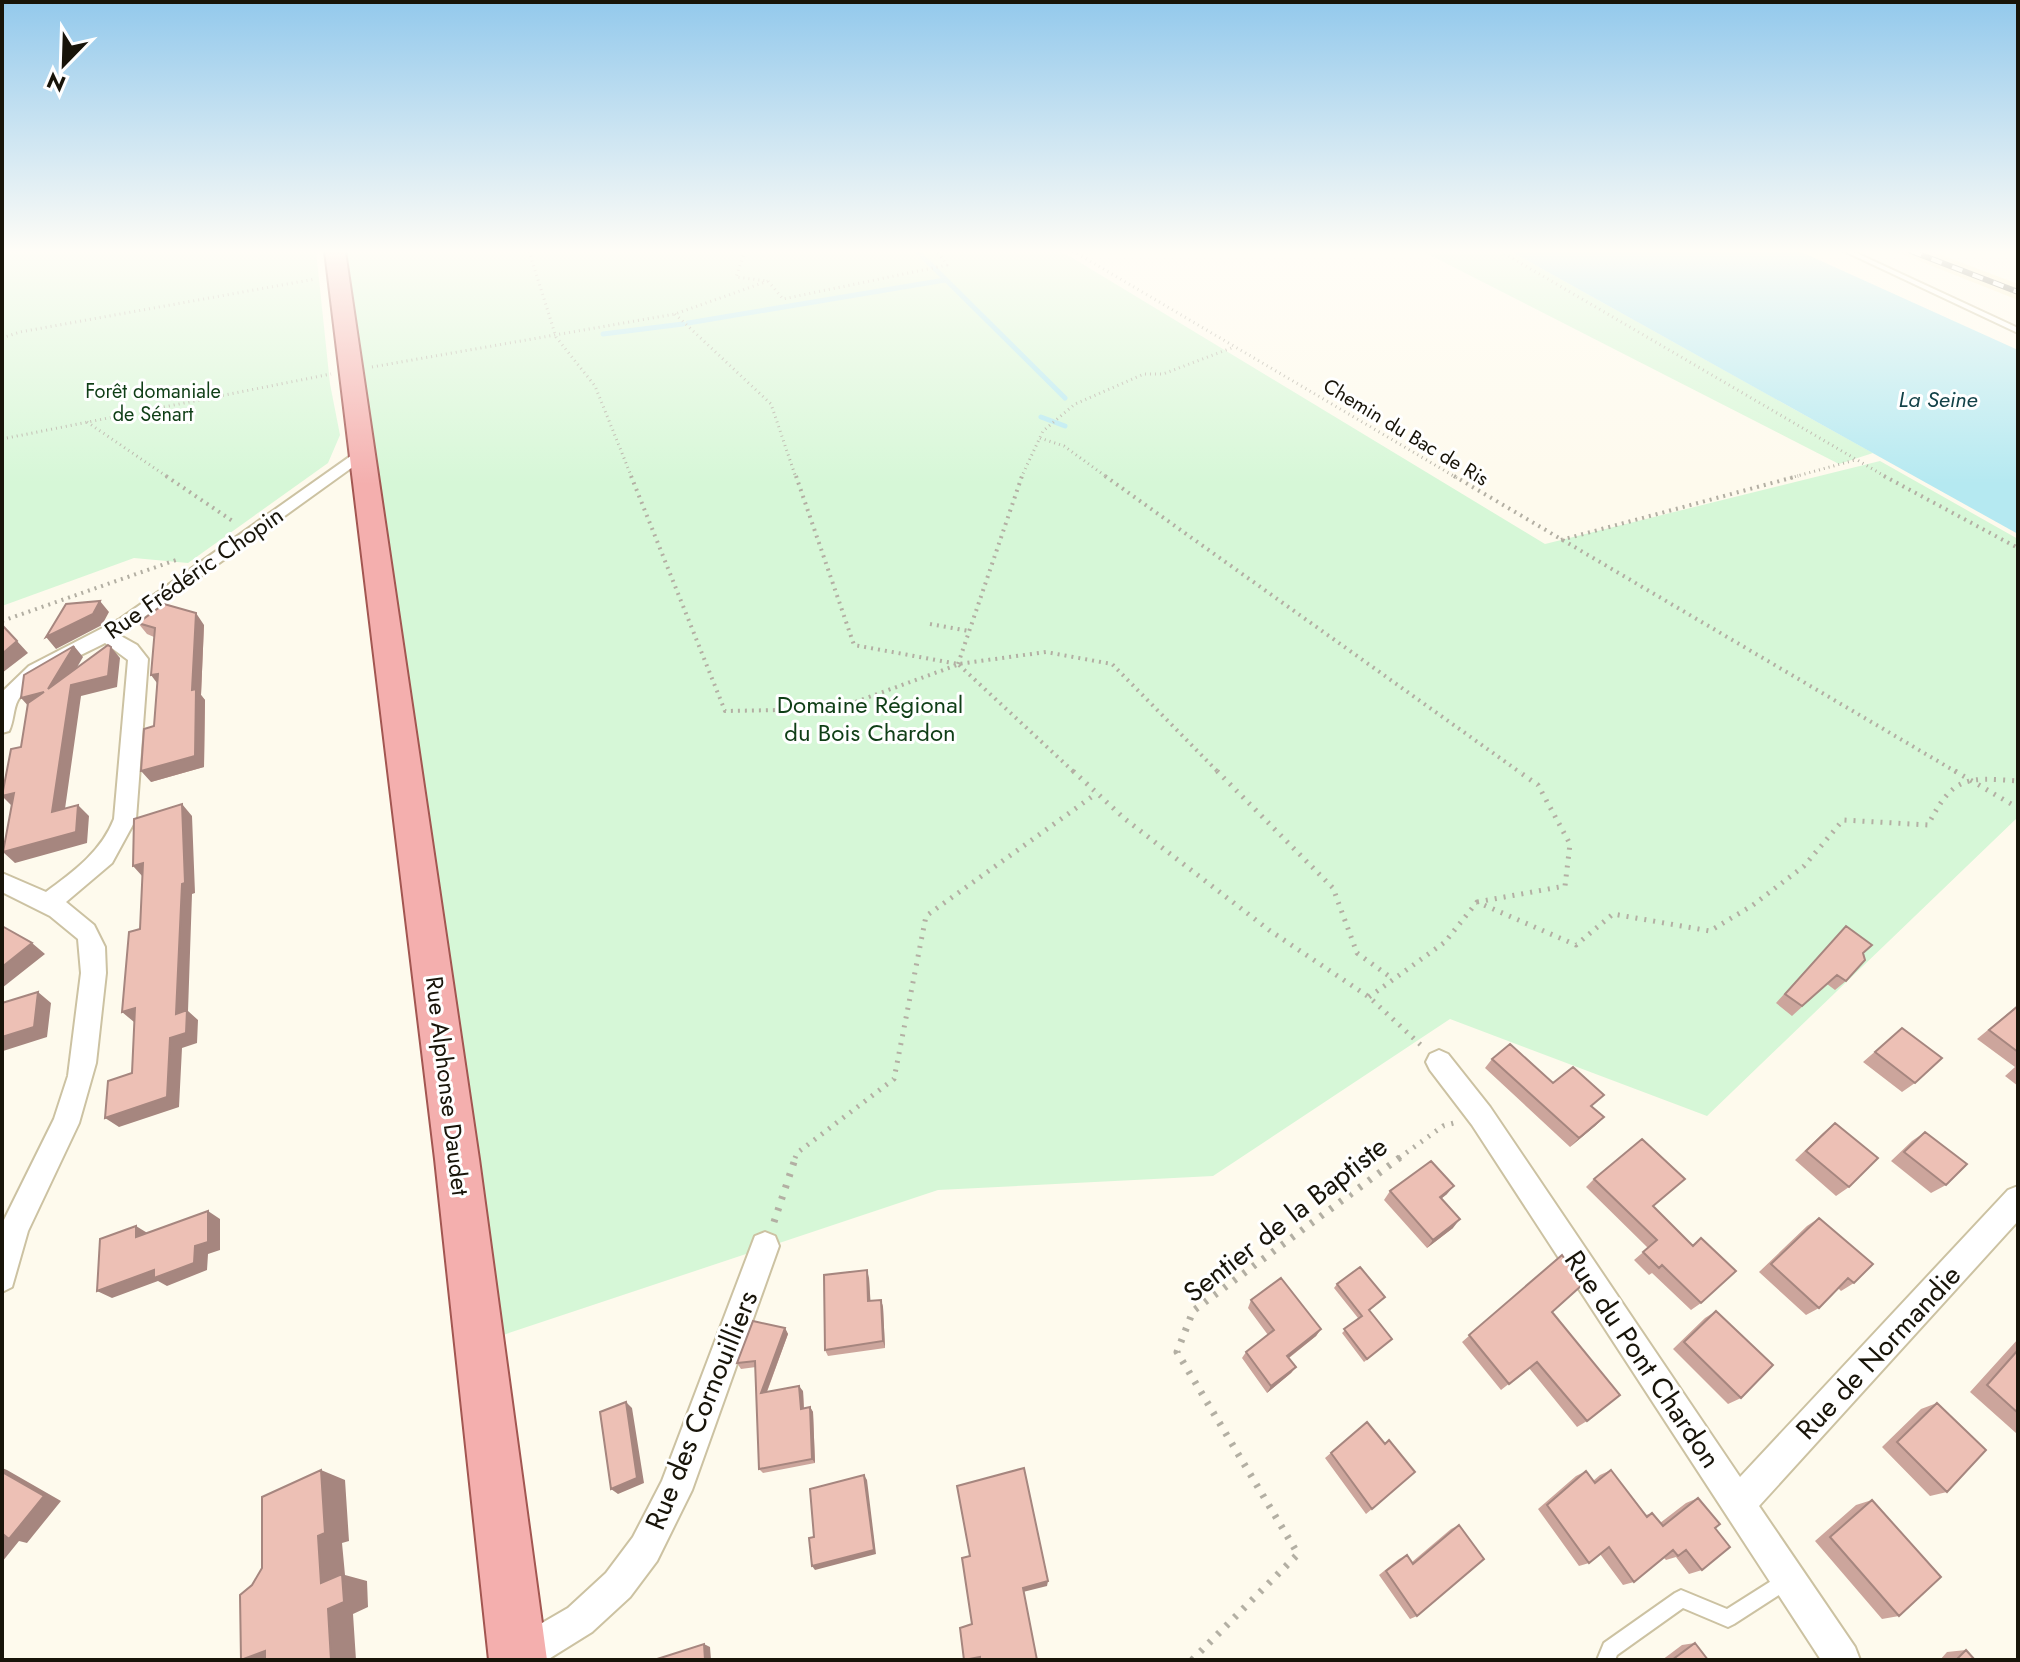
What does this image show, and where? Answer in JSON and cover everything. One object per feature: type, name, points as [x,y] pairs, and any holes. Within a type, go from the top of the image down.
[{"type":"main road","name":"Rue Alphonse Daudet","points":[[346,329],[455,1144],[518,1659]]},
{"type":"street","name":"Rue Frédéric Chopin","points":[[2,726],[9,697],[36,671],[107,636],[362,453]]},
{"type":"street","points":[[48,903],[110,851],[121,835],[125,819],[138,659],[130,649],[107,636]]},
{"type":"street","points":[[2,882],[48,903],[85,931],[94,951],[87,1027],[74,1100],[8,1242],[2,1277]]},
{"type":"street","name":"Rue du Pont Chardon","points":[[1439,1062],[1481,1116],[1842,1660]]},
{"type":"street","name":"Rue de Normandie","points":[[1739,1503],[2018,1200]]},
{"type":"street","name":"Rue des Cornouilliers","points":[[518,1659],[580,1620],[618,1585],[645,1549],[675,1490],[765,1246]]},
{"type":"lane","points":[[1606,1660],[1610,1649],[1681,1599],[1728,1618],[1787,1580]]},
{"type":"path","points":[[2,338],[41,329]]},
{"type":"path","points":[[553,329],[556,337],[595,386],[725,711],[836,709],[958,664],[1046,652],[1112,664],[1333,888],[1357,953],[1393,979]]},
{"type":"path","points":[[2,439],[352,371],[600,329]]},
{"type":"path","points":[[691,329],[771,404],[854,645],[958,664],[1125,819],[1269,930],[1369,997],[1439,1062]]},
{"type":"path","name":"Chemin du Bac de Ris","points":[[1204,329],[2018,808]]},
{"type":"path","points":[[1632,329],[1855,460],[2018,548]]},
{"type":"path","points":[[958,664],[1018,484],[1043,431],[1075,404],[1144,374],[1163,374],[1235,347]]},
{"type":"path","points":[[86,422],[250,533]]},
{"type":"path","points":[[1040,438],[1064,446],[1538,785],[1570,844],[1565,886],[1477,902],[1445,942],[1369,997]]},
{"type":"path","points":[[1560,540],[1855,460]]},
{"type":"path","points":[[2,621],[188,556]]},
{"type":"path","points":[[930,624],[969,631]]},
{"type":"path","points":[[1477,902],[1576,945],[1613,914],[1710,931],[1753,905],[1804,866],[1843,820],[1928,825],[1944,793],[1966,777],[2018,781]]},
{"type":"path","points":[[765,1246],[797,1153],[894,1079],[926,916],[1097,793]]},
{"type":"path","name":"Sentier de la Baptiste","points":[[1192,1660],[1298,1554],[1177,1352],[1193,1311],[1443,1126],[1481,1116]]},
{"type":"green space","name":"Forêt domaniale de Sénart","points":[[2,329],[324,329],[340,435],[328,463],[188,563],[134,558],[2,606]]},
{"type":"green space","name":"Domaine Régional du Bois Chardon","points":[[345,329],[1189,329],[1545,544],[1880,461],[2018,539],[2018,817],[1707,1116],[1450,1019],[1213,1176],[938,1190],[479,1343]]},
{"type":"green space","points":[[1574,329],[1649,329],[1873,453],[1839,464]]},
{"type":"water","name":"La Seine","points":[[1649,329],[1971,329],[2018,350],[2018,534]]},
{"type":"building","points":[[100,601],[93,614],[46,637],[66,604]]},
{"type":"building","points":[[164,604],[196,613],[192,690],[196,689],[195,756],[141,771],[144,729],[154,726],[158,674],[151,675],[155,628],[138,623]]},
{"type":"building","points":[[2,627],[17,641],[2,654]]},
{"type":"building","points":[[108,645],[111,647],[108,676],[71,685],[52,812],[78,805],[76,832],[3,852],[14,793],[2,796],[11,749],[21,747],[28,703],[44,692],[21,698],[24,675],[74,646],[48,689]]},
{"type":"building","points":[[182,804],[185,883],[182,884],[176,1014],[187,1010],[186,1033],[170,1038],[167,1097],[105,1118],[108,1081],[132,1073],[135,1008],[122,1012],[129,932],[140,929],[143,863],[133,866],[134,819]]},
{"type":"building","points":[[2,926],[32,943],[2,967]]},
{"type":"building","points":[[1846,926],[1872,945],[1863,953],[1865,960],[1846,981],[1837,975],[1802,1006],[1785,994]]},
{"type":"building","points":[[38,992],[34,1027],[2,1037],[2,1003]]},
{"type":"building","points":[[2018,1006],[2018,1052],[1989,1030]]},
{"type":"building","points":[[1902,1028],[1942,1058],[1915,1083],[1875,1052]]},
{"type":"building","points":[[1510,1044],[1553,1083],[1573,1067],[1604,1095],[1591,1106],[1604,1117],[1579,1138],[1492,1059]]},
{"type":"building","points":[[1835,1123],[1878,1158],[1849,1187],[1806,1151]]},
{"type":"building","points":[[1925,1132],[1967,1164],[1946,1185],[1904,1152]]},
{"type":"building","points":[[1642,1139],[1685,1179],[1653,1206],[1693,1246],[1701,1238],[1736,1271],[1701,1303],[1662,1265],[1659,1268],[1643,1252],[1657,1240],[1594,1179]]},
{"type":"building","points":[[1431,1161],[1454,1186],[1440,1197],[1460,1219],[1433,1240],[1390,1191]]},
{"type":"building","points":[[208,1211],[208,1242],[195,1246],[194,1263],[154,1278],[154,1270],[97,1291],[100,1239],[136,1226],[136,1237]]},
{"type":"building","points":[[1819,1218],[1873,1264],[1854,1283],[1848,1278],[1819,1308],[1771,1264]]},
{"type":"building","points":[[1562,1255],[1582,1285],[1552,1312],[1620,1395],[1587,1421],[1537,1362],[1509,1384],[1469,1335]]},
{"type":"building","points":[[1360,1267],[1385,1297],[1369,1310],[1392,1339],[1367,1359],[1344,1329],[1362,1316],[1337,1284]]},
{"type":"building","points":[[867,1270],[868,1301],[881,1300],[883,1341],[825,1350],[824,1275]]},
{"type":"building","points":[[1281,1278],[1321,1329],[1287,1356],[1296,1367],[1271,1386],[1246,1352],[1274,1330],[1251,1300]]},
{"type":"building","points":[[1716,1311],[1773,1365],[1741,1398],[1684,1342]]},
{"type":"building","points":[[753,1321],[785,1328],[761,1393],[799,1386],[801,1409],[810,1407],[812,1459],[759,1469],[755,1361],[737,1363]]},
{"type":"building","points":[[2018,1350],[2018,1413],[1987,1385]]},
{"type":"building","points":[[626,1402],[637,1478],[611,1489],[600,1412]]},
{"type":"building","points":[[1937,1403],[1986,1450],[1947,1492],[1897,1442]]},
{"type":"building","points":[[1367,1422],[1385,1444],[1389,1440],[1415,1472],[1372,1509],[1331,1453]]},
{"type":"building","points":[[1024,1468],[1048,1581],[1023,1588],[1037,1660],[980,1660],[980,1657],[964,1660],[960,1628],[972,1624],[962,1558],[970,1556],[957,1486]]},
{"type":"building","points":[[321,1470],[325,1533],[318,1536],[321,1583],[342,1574],[344,1602],[328,1609],[331,1660],[265,1660],[265,1651],[241,1660],[240,1595],[252,1585],[262,1568],[262,1497]]},
{"type":"building","points":[[1611,1470],[1647,1517],[1652,1513],[1663,1526],[1698,1498],[1720,1524],[1715,1528],[1730,1547],[1702,1570],[1686,1550],[1678,1556],[1673,1550],[1634,1582],[1609,1547],[1589,1563],[1547,1505],[1586,1471],[1595,1483]]},
{"type":"building","points":[[2,1472],[44,1496],[9,1539],[2,1535]]},
{"type":"building","points":[[864,1475],[874,1550],[812,1566],[809,1538],[814,1537],[810,1489]]},
{"type":"building","points":[[1872,1500],[1941,1577],[1899,1616],[1830,1537]]},
{"type":"building","points":[[1459,1525],[1484,1559],[1417,1616],[1386,1571],[1407,1555],[1413,1564]]},
{"type":"building","points":[[1695,1643],[1708,1660],[1672,1660]]},
{"type":"building","points":[[704,1644],[705,1660],[654,1660]]},
{"type":"building","points":[[1966,1650],[1975,1660],[1956,1660]]},
{"type":"waterway","points":[[603,334],[647,329]]},
{"type":"waterway","points":[[995,329],[1065,398]]},
{"type":"waterway","points":[[1041,417],[1065,426]]}]
